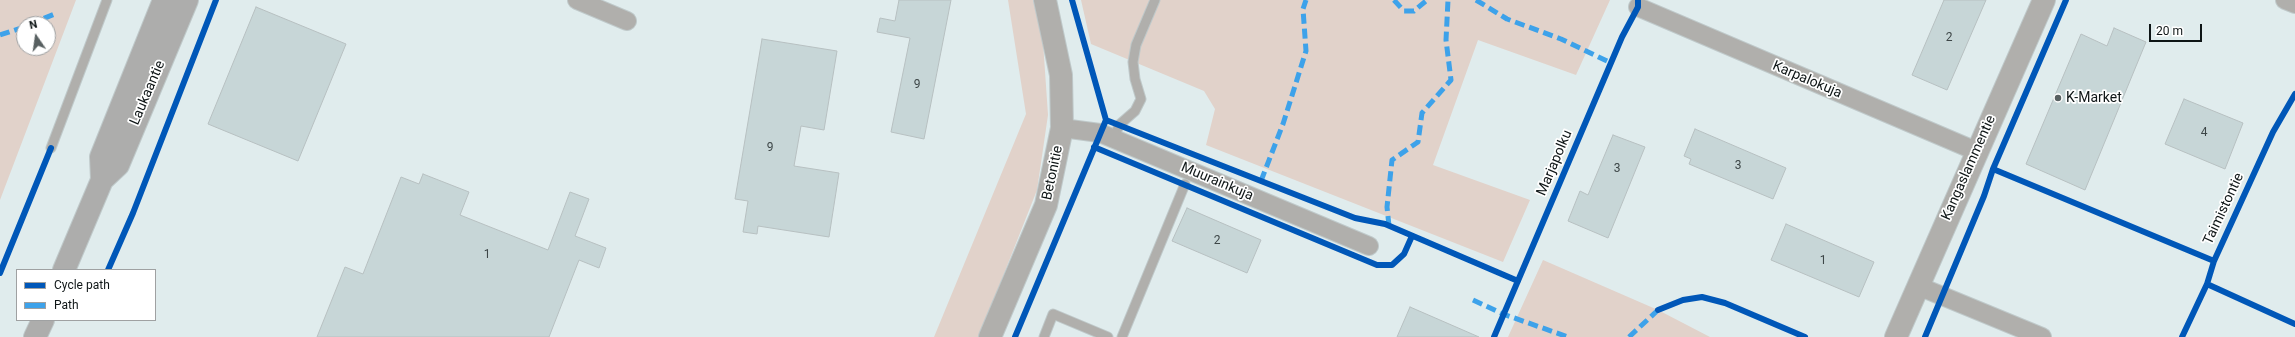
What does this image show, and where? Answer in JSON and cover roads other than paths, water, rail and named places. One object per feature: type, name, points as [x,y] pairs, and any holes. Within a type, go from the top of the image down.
[{"type":"main road","name":"Laukaantie","points":[[102,180],[101,157],[164,0]]},
{"type":"main road","name":"Laukaantie","points":[[64,269],[102,180],[118,165],[187,0]]},
{"type":"street","points":[[577,0],[627,21]]},
{"type":"street","name":"Betonitie","points":[[990,337],[1046,205],[1062,128],[1061,75],[1046,0]]},
{"type":"street","name":"Kangaslammentie","points":[[1896,337],[1976,151],[2044,0]]},
{"type":"street","points":[[2285,0],[2295,4]]},
{"type":"street","name":"Karpalokuja","points":[[1638,7],[1976,151]]},
{"type":"street","name":"Muurainkuja","points":[[1062,128],[1100,133],[1369,246]]},
{"type":"street","points":[[1918,286],[2042,337]]},
{"type":"lane","points":[[51,148],[107,0]]},
{"type":"lane","points":[[1114,139],[1119,125],[1135,111],[1141,99],[1134,79],[1133,62],[1136,45],[1155,0]]},
{"type":"lane","points":[[1122,337],[1185,184]]},
{"type":"lane","points":[[1044,337],[1053,314],[1108,337]]},
{"type":"place","name":"K-Market","points":[[2058,98]]}]
